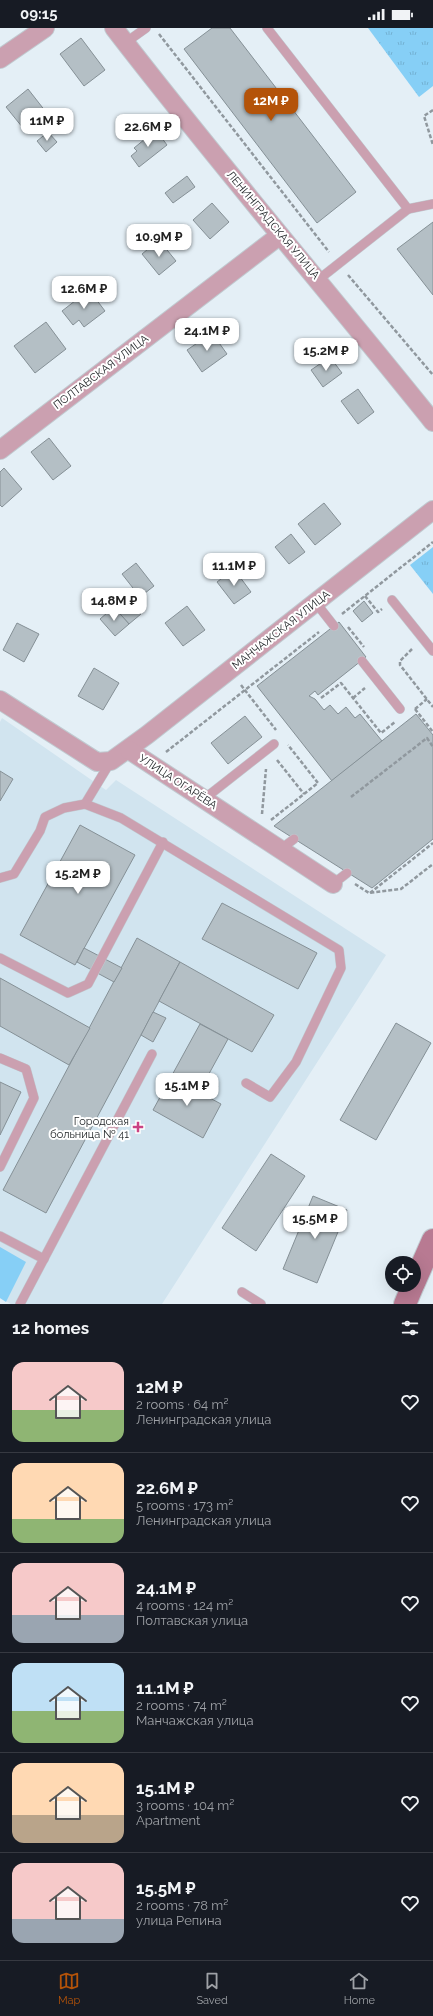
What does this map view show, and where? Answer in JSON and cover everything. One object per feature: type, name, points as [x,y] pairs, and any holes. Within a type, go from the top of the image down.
[{"type":"main road","points":[[421,1268],[433,1240]]},
{"type":"main road","points":[[405,1304],[410,1292]]},
{"type":"street","points":[[0,59],[45,28]]},
{"type":"street","name":"ЛЕНИНГРАДСКАЯ УЛИЦА","points":[[114,28],[279,236],[318,280],[433,422]]},
{"type":"street","name":"ПОЛТАВСКАЯ УЛИЦА","points":[[0,450],[279,236]]},
{"type":"street","name":"МАНЧАЖСКАЯ УЛИЦА","points":[[129,750],[433,510]]},
{"type":"street","points":[[0,700],[97,762],[111,761]]},
{"type":"street","name":"УЛИЦА ОГАРЁВА","points":[[111,761],[129,750],[204,799],[287,844],[333,884]]},
{"type":"lane","points":[[125,43],[146,28]]},
{"type":"lane","points":[[267,28],[408,209]]},
{"type":"lane","points":[[318,280],[408,209],[433,204]]},
{"type":"lane","points":[[392,600],[433,652]]},
{"type":"lane","points":[[316,603],[333,624]]},
{"type":"lane","points":[[362,661],[404,710]]},
{"type":"lane","points":[[204,799],[274,744]]},
{"type":"lane","points":[[85,804],[111,761]]},
{"type":"lane","points":[[0,878],[14,874],[40,831],[45,817],[64,808],[85,804],[121,818],[163,842],[339,950],[341,968],[296,1062],[270,1097],[246,1083]]},
{"type":"lane","points":[[0,958],[68,993],[88,984],[163,842]]},
{"type":"lane","points":[[333,884],[347,872]]},
{"type":"lane","points":[[20,1304],[152,1054]]},
{"type":"lane","points":[[0,1058],[26,1069],[34,1098],[0,1167]]},
{"type":"lane","points":[[0,1236],[44,1259]]},
{"type":"lane","points":[[242,1292],[261,1304]]},
{"type":"path","points":[[155,28],[338,263],[433,375]]},
{"type":"path","points":[[433,110],[424,116],[433,146]]},
{"type":"path","points":[[151,765],[333,624],[433,542]]},
{"type":"path","points":[[424,640],[400,661],[400,665],[433,707]]},
{"type":"path","points":[[321,698],[341,683],[381,733],[398,719]]},
{"type":"path","points":[[415,709],[427,699]]},
{"type":"path","points":[[404,710],[414,707],[433,732]]},
{"type":"path","points":[[351,798],[426,738],[433,746]]},
{"type":"path","points":[[272,754],[304,794]]},
{"type":"path","points":[[261,820],[266,766]]},
{"type":"path","points":[[433,843],[369,893],[401,889],[433,864]]},
{"type":"shaded area","name":"Городская больница № 41","points":[[2,718],[106,790],[116,780],[386,955],[162,1304],[11,1304],[0,1298],[0,722]]},
{"type":"green space","points":[[368,28],[433,28],[433,86],[419,97]]},
{"type":"green space","points":[[433,547],[433,594],[410,565]]},
{"type":"green space","points":[[0,1247],[26,1262],[6,1302],[0,1298]]},
{"type":"building","points":[[212,28],[230,28],[356,192],[317,223],[184,49]]},
{"type":"building","points":[[81,38],[105,70],[84,86],[60,54]]},
{"type":"building","points":[[28,89],[46,112],[39,126],[23,128],[6,107]]},
{"type":"building","points":[[156,130],[167,145],[139,167],[131,156],[137,151],[134,148]]},
{"type":"building","points":[[48,132],[57,142],[46,152],[37,141]]},
{"type":"building","points":[[187,176],[195,187],[173,203],[165,193]]},
{"type":"building","points":[[212,203],[229,222],[210,239],[193,220]]},
{"type":"building","points":[[433,222],[433,295],[397,249]]},
{"type":"building","points":[[159,240],[176,261],[159,275],[142,254]]},
{"type":"building","points":[[89,290],[105,311],[84,327],[79,320],[73,325],[62,311]]},
{"type":"building","points":[[46,322],[66,349],[35,373],[14,346]]},
{"type":"building","points":[[212,333],[227,354],[202,372],[187,350]]},
{"type":"building","points":[[330,357],[342,373],[323,387],[311,370]]},
{"type":"building","points":[[358,389],[374,412],[358,424],[341,401]]},
{"type":"building","points":[[49,438],[71,466],[53,480],[31,452]]},
{"type":"building","points":[[4,468],[22,489],[2,507],[0,505],[0,472]]},
{"type":"building","points":[[324,503],[341,524],[315,545],[298,524]]},
{"type":"building","points":[[291,534],[305,552],[289,564],[275,547]]},
{"type":"building","points":[[136,563],[154,586],[140,597],[122,574]]},
{"type":"building","points":[[234,569],[251,592],[234,604],[217,582]]},
{"type":"building","points":[[126,597],[141,614],[129,624],[114,607]]},
{"type":"building","points":[[364,601],[373,613],[362,622],[353,611]]},
{"type":"building","points":[[187,606],[205,630],[183,646],[165,623]]},
{"type":"building","points":[[114,607],[129,624],[115,636],[100,619]]},
{"type":"building","points":[[339,622],[366,657],[318,695],[315,691],[309,696],[315,699],[324,710],[330,705],[338,714],[346,707],[355,718],[360,714],[382,741],[332,781],[257,686]]},
{"type":"building","points":[[17,623],[39,634],[24,662],[3,650]]},
{"type":"building","points":[[94,668],[119,683],[103,710],[78,696]]},
{"type":"building","points":[[416,714],[433,735],[433,839],[372,888],[274,826]]},
{"type":"building","points":[[245,716],[262,737],[228,764],[211,743]]},
{"type":"building","points":[[0,771],[13,779],[0,801]]},
{"type":"building","points":[[80,825],[135,855],[75,965],[20,935]]},
{"type":"building","points":[[222,903],[317,953],[298,989],[202,939]]},
{"type":"building","points":[[137,938],[180,962],[46,1213],[3,1190]]},
{"type":"building","points":[[84,948],[122,968],[114,982],[77,962]]},
{"type":"building","points":[[180,962],[274,1015],[252,1052],[159,1001]]},
{"type":"building","points":[[0,978],[90,1028],[69,1065],[0,1026]]},
{"type":"building","points":[[153,1012],[166,1018],[153,1042],[141,1035]]},
{"type":"building","points":[[396,1023],[431,1043],[376,1140],[340,1120]]},
{"type":"building","points":[[200,1024],[228,1039],[199,1092],[171,1077]]},
{"type":"building","points":[[171,1077],[221,1104],[203,1138],[153,1110]]},
{"type":"building","points":[[206,1080],[218,1086],[211,1099],[199,1092]]},
{"type":"building","points":[[0,1082],[21,1092],[0,1135]]},
{"type":"building","points":[[271,1154],[305,1176],[256,1251],[222,1228]]},
{"type":"building","points":[[313,1196],[347,1210],[317,1283],[283,1269]]},
{"type":"place","name":"Городская больница № 41","points":[[138,1127]]}]
